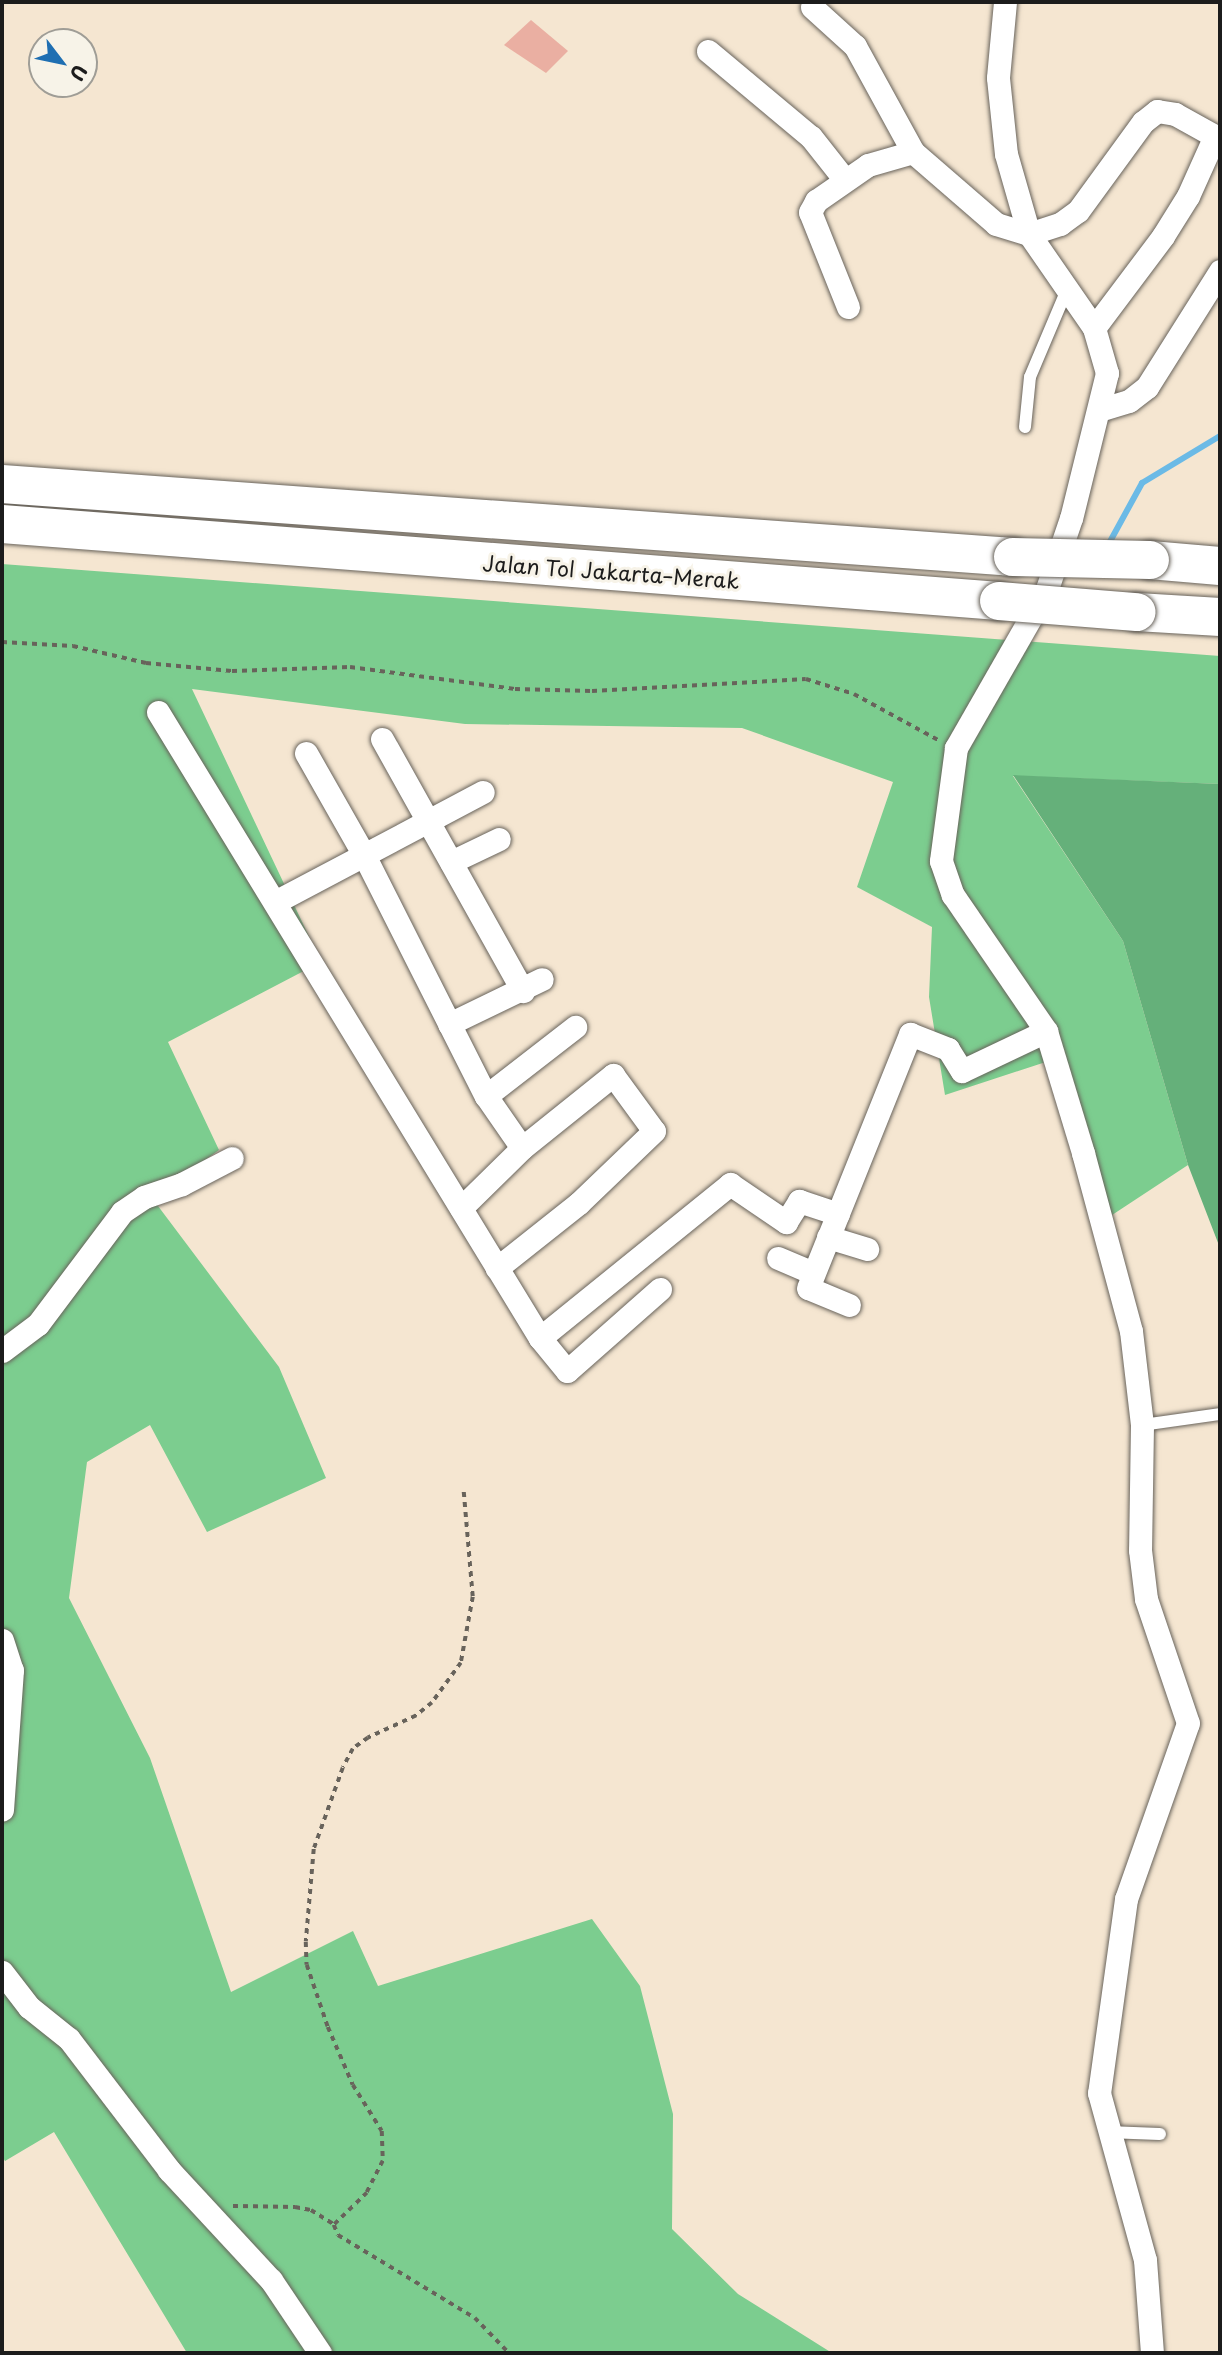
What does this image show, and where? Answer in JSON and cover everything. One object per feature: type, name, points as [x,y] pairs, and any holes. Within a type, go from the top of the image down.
[{"type":"highway","name":"Jalan Tol Jakarta–Merak","points":[[2,484],[1013,557],[1220,566]]},
{"type":"highway","name":"Jalan Tol Jakarta–Merak","points":[[2,524],[1220,617]]},
{"type":"street","points":[[1005,2],[998,78],[1006,154],[1030,234],[1094,328],[1107,373],[1047,589],[956,748],[942,832],[945,878],[1046,1031],[1131,1331],[1142,1425],[1140,1550],[1146,1599],[1188,1723],[1126,1899],[1099,2093],[1106,2132],[1145,2260],[1152,2353]]},
{"type":"street","points":[[813,7],[860,53],[914,152],[996,224],[1030,234],[1060,224],[1078,211],[1149,115],[1157,111],[1175,114],[1218,137],[1176,216],[1094,328]]},
{"type":"street","points":[[709,51],[811,137],[845,180]]},
{"type":"street","points":[[848,307],[810,212],[816,201],[867,165],[914,152]]},
{"type":"street","points":[[1098,410],[1129,401],[1147,387],[1220,271]]},
{"type":"street","points":[[158,712],[540,1338],[567,1371],[660,1289]]},
{"type":"street","points":[[382,739],[451,862],[532,985],[449,1024]]},
{"type":"street","points":[[306,753],[364,855],[486,1096],[522,1148]]},
{"type":"street","points":[[275,902],[483,792]]},
{"type":"street","points":[[451,862],[499,839]]},
{"type":"street","points":[[486,1096],[575,1027]]},
{"type":"street","points":[[849,1305],[808,1288],[910,1034],[948,1049],[962,1072],[1046,1031]]},
{"type":"street","points":[[461,1208],[522,1148],[613,1075],[654,1131],[579,1203],[497,1268]]},
{"type":"street","points":[[2,1351],[38,1324],[122,1212],[144,1197],[182,1184],[232,1158]]},
{"type":"street","points":[[540,1338],[730,1184],[786,1222],[799,1201],[838,1213]]},
{"type":"street","points":[[828,1237],[867,1249]]},
{"type":"street","points":[[778,1258],[813,1273]]},
{"type":"street","points":[[2,1640],[12,1670],[2,1810]]},
{"type":"street","points":[[2,1972],[29,2007],[69,2039],[169,2170],[271,2280],[320,2353]]},
{"type":"street","points":[[2,2003],[29,2007]]},
{"type":"lane","points":[[1025,426],[1030,377],[1068,287]]},
{"type":"lane","points":[[1142,1425],[1220,1414]]},
{"type":"lane","points":[[1106,2132],[1160,2134]]},
{"type":"path","points":[[2,642],[73,646],[146,663],[232,671],[350,667],[515,689],[592,691],[806,679],[854,694],[956,748]]},
{"type":"path","points":[[334,2225],[367,2193],[383,2161],[382,2131],[353,2085],[307,1965],[314,1849],[353,1749],[377,1732],[416,1716],[432,1703],[461,1663],[473,1597],[464,1492]]},
{"type":"path","points":[[203,2205],[295,2207],[311,2210],[334,2225],[338,2235],[361,2251],[475,2318],[509,2353]]},
{"type":"green space","points":[[2,564],[1220,656],[1220,784],[1013,776],[1123,941],[1188,1165],[1106,1219],[1064,1056],[945,1095],[929,997],[932,927],[857,887],[893,782],[742,728],[465,724],[192,689],[321,962],[168,1042],[219,1150],[152,1198],[279,1367],[326,1478],[207,1532],[150,1425],[87,1462],[69,1598],[150,1758],[231,1992],[353,1931],[378,1986],[592,1919],[640,1986],[673,2114],[672,2229],[738,2294],[832,2353],[187,2353],[54,2132],[5,2161],[2,2156]]},
{"type":"green space","points":[[1013,775],[1220,784],[1220,1248],[1188,1165],[1123,941]]},
{"type":"building","points":[[531,20],[568,51],[546,73],[504,45]]},
{"type":"waterway","points":[[1107,547],[1142,483],[1220,436]]}]
